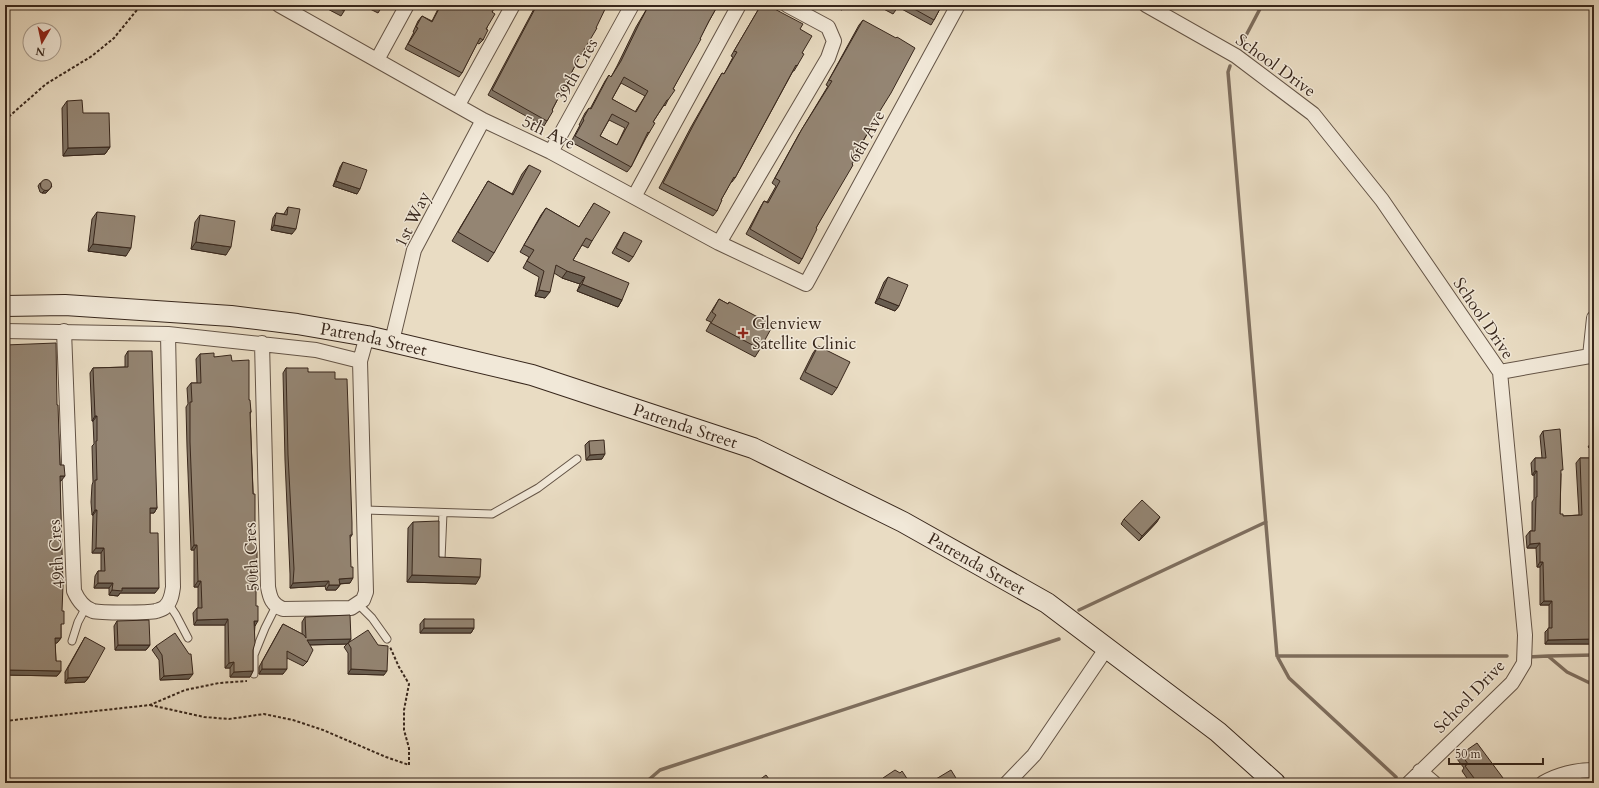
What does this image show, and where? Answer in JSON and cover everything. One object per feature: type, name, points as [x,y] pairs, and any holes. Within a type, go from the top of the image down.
[{"type":"street","points":[[377,60],[407,5]]},
{"type":"street","points":[[458,105],[513,5]]},
{"type":"street","name":"39th Cres","points":[[551,152],[632,5]]},
{"type":"street","points":[[634,197],[739,5]]},
{"type":"street","points":[[719,243],[828,58],[834,41],[828,26],[787,5]]},
{"type":"street","name":"6th Ave","points":[[806,284],[958,5]]},
{"type":"street","name":"School Drive","points":[[1146,5],[1236,56],[1313,114],[1382,200],[1500,372],[1525,635],[1524,663],[1512,683],[1409,783]]},
{"type":"street","name":"5th Ave","points":[[286,7],[483,120],[551,152],[719,243],[806,284]]},
{"type":"street","name":"1st Way","points":[[392,341],[414,250],[483,120]]},
{"type":"street","name":"Patrenda Street","points":[[5,306],[65,305],[231,316],[297,324],[367,336],[532,375],[753,448],[903,522],[1047,603],[1218,732],[1275,783]]},
{"type":"street","points":[[1500,372],[1592,357],[1594,318]]},
{"type":"street","points":[[5,331],[168,334],[316,350],[360,361]]},
{"type":"street","name":"49th Cres","points":[[64,332],[74,591],[78,600],[86,607]]},
{"type":"street","points":[[86,607],[93,611],[104,612],[156,611],[164,608],[168,603],[173,587],[168,334]]},
{"type":"street","points":[[358,604],[363,600],[367,582],[360,361],[367,336]]},
{"type":"street","name":"50th Cres","points":[[262,344],[269,596],[276,606],[287,609],[351,608],[358,604]]},
{"type":"street","points":[[1007,783],[1034,755],[1106,649]]},
{"type":"street","points":[[1543,783],[1560,779],[1580,770],[1594,770]]},
{"type":"street","points":[[1420,771],[1434,783]]},
{"type":"lane","points":[[365,510],[443,514],[492,514],[499,512],[538,488],[577,459]]},
{"type":"lane","points":[[441,559],[443,514]]},
{"type":"lane","points":[[168,603],[188,638]]},
{"type":"lane","points":[[358,604],[372,618],[387,639]]},
{"type":"lane","points":[[254,674],[254,655],[276,606]]},
{"type":"lane","points":[[72,641],[78,622],[86,607]]},
{"type":"path","points":[[5,120],[46,84],[92,56],[114,38],[141,5]]},
{"type":"path","points":[[150,705],[204,717],[229,719],[264,714],[293,720],[323,730],[408,765],[409,748],[404,730],[404,710],[409,684],[399,667],[387,639]]},
{"type":"path","points":[[5,721],[150,705],[185,690],[219,683],[253,680],[254,674]]},
{"type":"building","points":[[333,5],[348,5],[344,11]]},
{"type":"building","points":[[375,5],[383,5],[381,8]]},
{"type":"building","points":[[441,5],[496,5],[492,12],[495,14],[486,29],[488,30],[483,40],[480,38],[462,73],[408,44],[418,28],[416,27],[422,16],[432,22]]},
{"type":"building","points":[[537,5],[607,5],[597,28],[578,60],[547,121],[492,90]]},
{"type":"building","points":[[649,5],[718,5],[673,89],[675,90],[653,122],[655,123],[649,133],[648,132],[631,167],[575,136],[589,108],[591,109],[609,75],[611,77],[621,61]],"holes":[[[624,77],[648,91],[636,112],[612,99]],[[612,114],[629,123],[617,145],[600,136]]]},
{"type":"building","points":[[761,5],[767,5],[803,24],[800,29],[812,36],[802,53],[804,54],[797,66],[796,65],[735,178],[734,177],[721,200],[717,211],[663,183],[722,73],[724,74],[737,52],[734,51]]},
{"type":"building","points":[[889,5],[899,5],[897,9]]},
{"type":"building","points":[[907,5],[942,5],[934,20]]},
{"type":"building","points":[[863,20],[915,48],[860,146],[862,147],[852,164],[853,165],[816,228],[817,229],[802,259],[750,229],[764,201],[768,203],[780,181],[775,178],[802,129],[832,81],[829,80]]},
{"type":"building","points":[[82,100],[83,113],[109,113],[110,147],[68,148],[67,101]]},
{"type":"building","points":[[343,162],[367,170],[360,189],[336,181]]},
{"type":"building","points":[[529,165],[541,171],[494,253],[458,232],[488,181],[513,195]]},
{"type":"building","points":[[46,179],[50,181],[52,185],[50,189],[46,191],[42,189],[40,185],[42,181]]},
{"type":"building","points":[[594,203],[610,212],[592,241],[586,238],[573,260],[629,283],[622,300],[582,284],[585,277],[567,271],[556,265],[550,292],[539,290],[544,271],[527,261],[534,250],[524,245],[546,208],[579,227]]},
{"type":"building","points":[[288,207],[300,209],[296,229],[274,225],[276,213],[287,215]]},
{"type":"building","points":[[97,212],[135,216],[131,248],[93,244]]},
{"type":"building","points":[[200,215],[235,221],[231,247],[196,242]]},
{"type":"building","points":[[624,232],[642,241],[633,257],[616,248]]},
{"type":"building","points":[[888,277],[908,285],[899,306],[879,298]]},
{"type":"building","points":[[719,299],[728,304],[729,302],[773,325],[760,349],[711,323],[716,315],[712,312]]},
{"type":"building","points":[[56,343],[60,465],[64,465],[65,476],[60,476],[63,585],[62,611],[64,611],[64,624],[61,624],[61,638],[55,638],[56,661],[61,661],[61,671],[8,670],[9,626],[5,626],[5,345]]},
{"type":"building","points":[[818,346],[850,362],[837,388],[805,372]]},
{"type":"building","points":[[128,351],[152,351],[157,508],[150,508],[150,533],[158,533],[159,588],[122,588],[122,591],[112,590],[113,583],[98,583],[98,571],[105,571],[104,548],[96,548],[97,510],[95,510],[95,480],[97,480],[97,416],[95,416],[93,368],[128,367]]},
{"type":"building","points":[[214,353],[214,357],[231,355],[232,361],[249,360],[253,494],[255,494],[255,549],[257,549],[256,606],[258,606],[258,621],[254,621],[255,643],[253,650],[253,671],[234,672],[234,662],[229,663],[228,619],[197,620],[197,608],[202,608],[201,581],[198,581],[197,545],[194,545],[190,442],[190,402],[192,402],[191,383],[201,383],[200,354]]},
{"type":"building","points":[[286,368],[308,368],[308,372],[335,372],[335,379],[347,379],[352,523],[352,535],[350,535],[351,567],[353,567],[353,578],[339,579],[340,585],[329,585],[329,581],[293,583],[294,569],[288,455]]},
{"type":"building","points":[[1560,429],[1563,470],[1561,470],[1560,514],[1563,514],[1563,516],[1582,515],[1580,458],[1594,458],[1594,639],[1548,640],[1548,628],[1552,628],[1552,601],[1544,601],[1543,562],[1540,562],[1540,543],[1530,544],[1530,531],[1535,531],[1537,497],[1537,471],[1535,471],[1535,458],[1546,458],[1543,431]]},
{"type":"building","points":[[604,440],[605,454],[590,455],[589,441]]},
{"type":"building","points":[[1142,500],[1160,517],[1142,536],[1124,519]]},
{"type":"building","points":[[439,521],[439,557],[481,559],[480,577],[412,575],[413,522]]},
{"type":"building","points":[[350,615],[351,639],[307,640],[313,650],[307,662],[287,651],[287,669],[262,669],[262,662],[283,624],[304,635],[306,638],[305,617]]},
{"type":"building","points":[[424,619],[474,619],[474,628],[424,628]]},
{"type":"building","points":[[149,620],[150,645],[118,645],[117,621]]},
{"type":"building","points":[[368,630],[378,645],[388,646],[387,671],[351,669],[351,648],[348,643]]},
{"type":"building","points":[[175,633],[189,654],[191,654],[193,674],[164,676],[162,655],[156,646]]},
{"type":"building","points":[[85,637],[105,648],[89,677],[68,678],[68,668]]},
{"type":"building","points":[[1477,743],[1503,778],[1497,783],[1466,783],[1474,778],[1465,766],[1468,764],[1461,754]]},
{"type":"building","points":[[895,770],[900,773],[902,771],[910,783],[886,783],[883,778]]},
{"type":"building","points":[[951,770],[959,783],[939,783],[936,779]]},
{"type":"building","points":[[766,775],[772,783],[755,783]]},
{"type":"building","points":[[543,779],[585,780],[585,783],[543,783]]},
{"type":"building","points":[[457,782],[488,783],[457,783]]},
{"type":"waterway","points":[[1241,45],[1262,5]]},
{"type":"waterway","points":[[1230,66],[1228,72],[1277,656],[1289,678],[1396,777]]},
{"type":"waterway","points":[[1079,610],[1266,522]]},
{"type":"waterway","points":[[645,783],[660,770],[1059,639]]},
{"type":"waterway","points":[[1548,656],[1594,655]]},
{"type":"waterway","points":[[1277,656],[1507,656]]},
{"type":"waterway","points":[[1528,657],[1548,656],[1567,672],[1594,685]]},
{"type":"place","name":"Glenview Satellite Clinic","points":[[743,333]]}]
